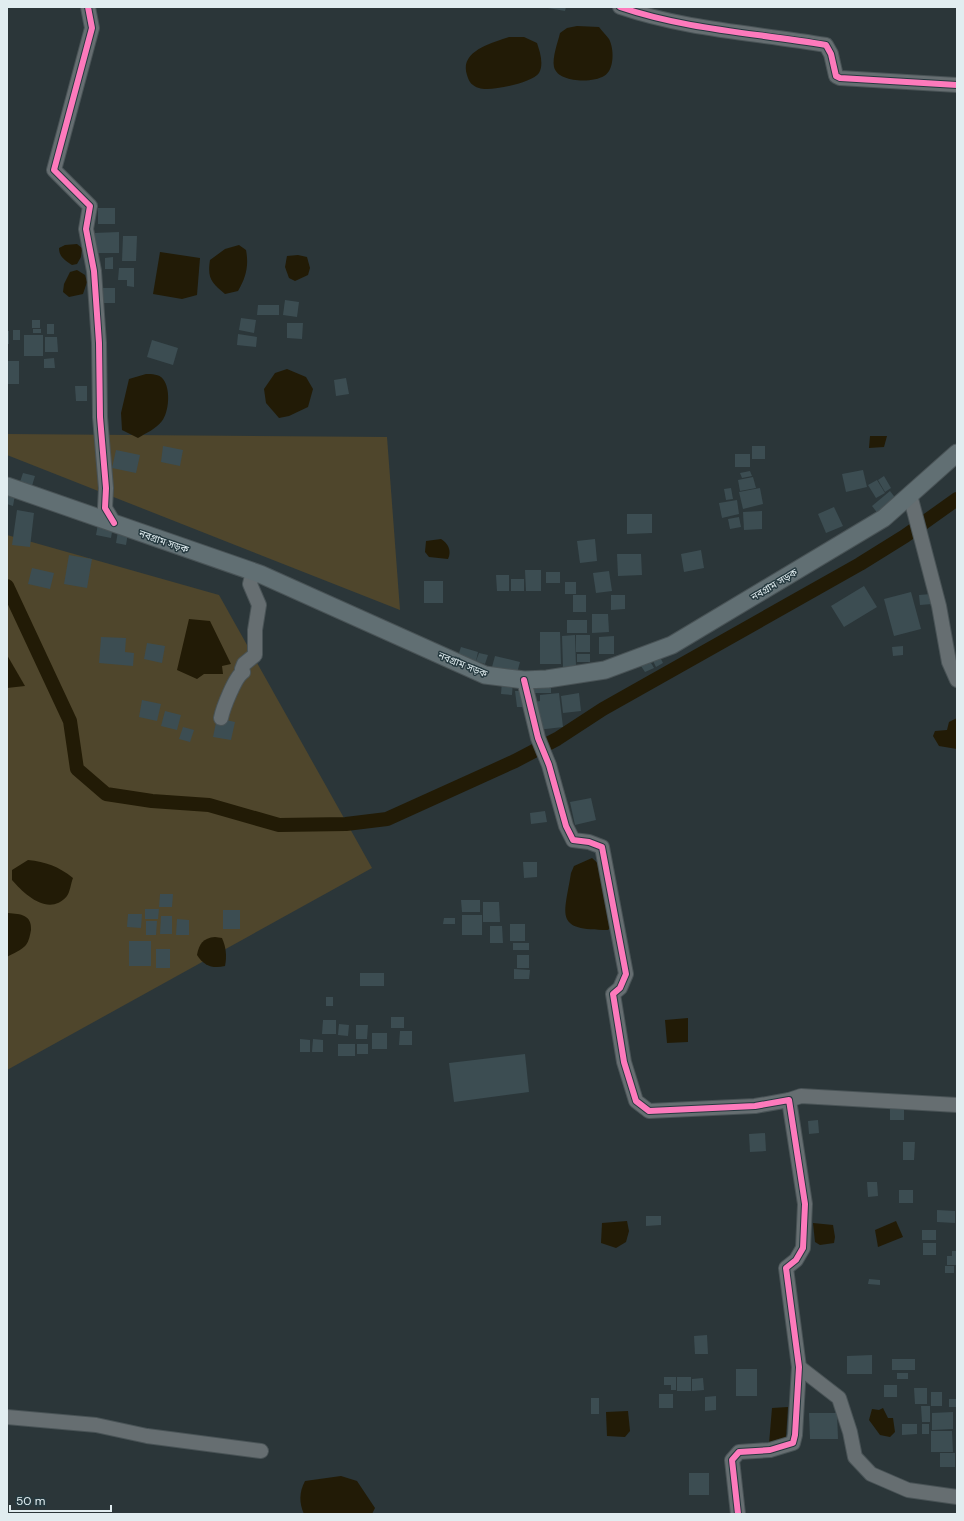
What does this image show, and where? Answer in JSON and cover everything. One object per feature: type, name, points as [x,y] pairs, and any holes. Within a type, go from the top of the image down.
[{"type":"main road","name":"নবগ্রাম সড়ক","points":[[7,486],[253,572],[485,675],[524,680],[547,679],[605,670],[672,645],[884,518],[957,453]]},
{"type":"street","points":[[88,7],[92,28],[54,170],[90,206],[86,229],[94,271],[99,335],[100,417],[106,488],[105,508],[114,523]]},
{"type":"street","points":[[620,7],[649,17],[695,26],[826,45],[830,50],[836,76],[840,78],[957,85]]},
{"type":"street","points":[[910,495],[939,606],[949,662],[957,680]]},
{"type":"street","points":[[221,718],[235,681],[243,672],[242,669],[244,664],[256,655],[255,630],[259,605],[250,584],[253,572]]},
{"type":"street","points":[[524,680],[538,738],[549,765],[566,826],[573,840],[588,842],[602,847],[626,974],[620,988],[613,994],[614,1007],[624,1062],[636,1101],[649,1111],[755,1106],[789,1100],[800,1096],[957,1105]]},
{"type":"street","points":[[738,1514],[732,1460],[740,1452],[770,1450],[793,1443],[795,1435],[799,1367],[786,1268],[796,1260],[803,1248],[805,1204],[789,1100]]},
{"type":"street","points":[[799,1367],[839,1398],[850,1432],[855,1457],[870,1474],[908,1490],[957,1497]]},
{"type":"street","points":[[7,1417],[96,1425],[148,1436],[261,1451]]},
{"type":"shaded area","points":[[577,26],[599,27],[609,39],[613,53],[612,64],[608,73],[604,76],[592,80],[569,79],[557,72],[554,67],[554,54],[560,33],[567,28]]},
{"type":"shaded area","points":[[509,37],[524,37],[537,43],[541,62],[539,73],[535,77],[528,80],[501,88],[484,89],[473,85],[467,75],[466,67],[472,54],[486,45]]},
{"type":"shaded area","points":[[77,244],[82,248],[81,257],[77,264],[72,265],[61,256],[59,248],[65,245]]},
{"type":"shaded area","points":[[239,245],[246,250],[247,266],[245,276],[238,291],[225,294],[217,287],[210,276],[210,260],[225,249]]},
{"type":"shaded area","points":[[160,252],[200,258],[197,295],[182,299],[153,294]]},
{"type":"shaded area","points":[[298,255],[307,257],[310,268],[308,275],[295,281],[289,278],[285,267],[287,256]]},
{"type":"shaded area","points":[[77,270],[85,275],[87,282],[83,294],[69,297],[63,292],[64,284],[70,272]]},
{"type":"shaded area","points":[[287,369],[306,377],[313,389],[308,407],[289,416],[279,418],[266,403],[264,389],[275,373]]},
{"type":"shaded area","points":[[146,374],[157,375],[166,383],[168,406],[160,424],[138,438],[122,430],[121,413],[129,379]]},
{"type":"shaded area","points":[[7,434],[387,437],[400,610],[7,455]]},
{"type":"shaded area","points":[[870,436],[887,436],[884,447],[869,448]]},
{"type":"shaded area","points":[[7,535],[219,595],[372,868],[7,1070]]},
{"type":"shaded area","points":[[441,539],[449,548],[450,553],[448,559],[429,557],[425,552],[426,541]]},
{"type":"shaded area","points":[[189,619],[210,621],[231,664],[222,666],[223,674],[204,674],[197,679],[177,670]]},
{"type":"shaded area","points":[[7,655],[25,686],[7,688]]},
{"type":"shaded area","points":[[957,718],[957,749],[939,746],[933,736],[935,731],[947,730],[949,722]]},
{"type":"shaded area","points":[[592,858],[601,866],[611,927],[608,930],[578,927],[571,924],[567,918],[565,910],[571,873],[574,866]]},
{"type":"shaded area","points":[[28,860],[52,865],[73,878],[67,896],[60,902],[45,904],[38,902],[24,892],[12,880],[12,870]]},
{"type":"shaded area","points":[[8,913],[25,916],[28,918],[31,925],[31,930],[29,940],[26,945],[7,957]]},
{"type":"shaded area","points":[[215,937],[222,938],[226,955],[225,966],[209,966],[197,955],[202,942]]},
{"type":"shaded area","points":[[688,1018],[688,1042],[667,1043],[665,1020]]},
{"type":"shaded area","points":[[627,1221],[629,1231],[626,1242],[616,1248],[601,1243],[602,1223]]},
{"type":"shaded area","points":[[896,1221],[903,1237],[878,1247],[875,1230]]},
{"type":"shaded area","points":[[813,1223],[833,1225],[835,1237],[834,1243],[820,1245],[815,1242]]},
{"type":"shaded area","points":[[788,1407],[786,1437],[778,1442],[769,1444],[772,1408]]},
{"type":"shaded area","points":[[883,1408],[888,1418],[893,1418],[895,1432],[890,1437],[880,1435],[869,1420],[872,1409],[879,1410]]},
{"type":"shaded area","points":[[628,1411],[630,1431],[625,1437],[607,1436],[606,1412]]},
{"type":"shaded area","points":[[341,1476],[357,1481],[375,1508],[372,1514],[304,1514],[300,1498],[305,1481]]},
{"type":"building","points":[[542,7],[566,7],[565,11]]},
{"type":"building","points":[[98,208],[115,208],[115,224],[98,224]]},
{"type":"building","points":[[119,232],[119,253],[95,253],[94,233]]},
{"type":"building","points":[[123,236],[137,236],[136,261],[122,261]]},
{"type":"building","points":[[113,257],[113,269],[105,269],[105,258]]},
{"type":"building","points":[[119,268],[134,268],[134,287],[127,286],[127,280],[118,280]]},
{"type":"building","points":[[103,288],[115,288],[115,303],[103,303]]},
{"type":"building","points":[[285,300],[299,302],[297,317],[283,315]]},
{"type":"building","points":[[258,305],[279,305],[279,315],[257,315]]},
{"type":"building","points":[[241,318],[256,320],[254,333],[239,330]]},
{"type":"building","points":[[32,320],[40,320],[40,328],[32,328]]},
{"type":"building","points":[[287,323],[303,323],[302,339],[287,338]]},
{"type":"building","points":[[47,324],[54,324],[54,334],[47,334]]},
{"type":"building","points":[[33,329],[41,329],[41,333],[33,333]]},
{"type":"building","points":[[13,330],[20,330],[20,340],[13,340]]},
{"type":"building","points":[[7,331],[9,331],[9,344],[7,344]]},
{"type":"building","points":[[238,334],[257,337],[256,347],[237,345]]},
{"type":"building","points":[[24,335],[43,335],[43,356],[24,356]]},
{"type":"building","points":[[45,337],[57,337],[58,352],[45,352]]},
{"type":"building","points":[[152,340],[178,348],[173,365],[147,357]]},
{"type":"building","points":[[54,358],[55,368],[44,368],[44,359]]},
{"type":"building","points":[[7,361],[19,361],[19,384],[7,384]]},
{"type":"building","points":[[346,378],[349,394],[336,396],[334,380]]},
{"type":"building","points":[[75,386],[87,386],[87,401],[76,401]]},
{"type":"building","points":[[163,446],[183,450],[180,466],[161,462]]},
{"type":"building","points":[[752,446],[765,446],[765,459],[752,459]]},
{"type":"building","points":[[116,450],[140,455],[136,473],[112,468]]},
{"type":"building","points":[[735,454],[750,454],[750,467],[735,467]]},
{"type":"building","points":[[863,470],[867,487],[846,492],[842,474]]},
{"type":"building","points":[[750,471],[752,476],[742,478],[740,473]]},
{"type":"building","points":[[23,473],[35,476],[31,489],[19,485]]},
{"type":"building","points":[[884,476],[891,488],[885,492],[878,480]]},
{"type":"building","points":[[753,477],[756,488],[740,491],[738,480]]},
{"type":"building","points":[[877,480],[885,493],[876,498],[868,485]]},
{"type":"building","points":[[731,488],[733,499],[726,500],[724,489]]},
{"type":"building","points":[[760,488],[763,504],[743,509],[739,492]]},
{"type":"building","points":[[890,491],[897,500],[879,515],[872,506]]},
{"type":"building","points":[[7,494],[15,495],[13,506],[7,504]]},
{"type":"building","points":[[737,500],[739,514],[722,518],[719,503]]},
{"type":"building","points":[[834,507],[843,526],[826,533],[818,514]]},
{"type":"building","points":[[17,510],[34,513],[30,547],[12,545]]},
{"type":"building","points":[[762,511],[762,529],[744,530],[743,512]]},
{"type":"building","points":[[627,514],[652,514],[652,533],[627,534]]},
{"type":"building","points":[[739,517],[741,527],[730,529],[728,519]]},
{"type":"building","points":[[98,524],[113,526],[111,538],[96,535]]},
{"type":"building","points":[[118,531],[128,533],[126,545],[116,543]]},
{"type":"building","points":[[595,539],[597,561],[580,563],[577,541]]},
{"type":"building","points":[[701,550],[704,568],[684,572],[681,554]]},
{"type":"building","points":[[617,554],[641,554],[642,575],[618,576]]},
{"type":"building","points":[[69,555],[92,559],[87,588],[64,584]]},
{"type":"building","points":[[32,568],[54,573],[50,589],[28,584]]},
{"type":"building","points":[[525,570],[541,570],[541,591],[526,591]]},
{"type":"building","points":[[609,571],[612,591],[596,593],[593,573]]},
{"type":"building","points":[[546,572],[560,572],[560,583],[546,583]]},
{"type":"building","points":[[496,575],[509,575],[509,591],[497,591]]},
{"type":"building","points":[[511,579],[524,579],[524,591],[511,591]]},
{"type":"building","points":[[424,581],[443,581],[443,603],[424,603]]},
{"type":"building","points":[[565,582],[576,582],[576,594],[565,594]]},
{"type":"building","points":[[864,586],[877,607],[844,627],[831,606]]},
{"type":"building","points":[[911,592],[921,629],[894,636],[884,599]]},
{"type":"building","points":[[931,594],[932,604],[920,605],[919,595]]},
{"type":"building","points":[[573,595],[586,595],[586,612],[573,612]]},
{"type":"building","points":[[611,595],[625,595],[625,609],[611,610]]},
{"type":"building","points":[[592,614],[608,614],[609,632],[592,633]]},
{"type":"building","points":[[567,620],[587,620],[587,633],[567,633]]},
{"type":"building","points":[[540,632],[560,632],[561,664],[540,664]]},
{"type":"building","points":[[575,635],[576,666],[563,667],[562,636]]},
{"type":"building","points":[[576,635],[590,635],[590,652],[576,652]]},
{"type":"building","points":[[614,636],[614,654],[599,654],[599,637]]},
{"type":"building","points":[[101,637],[126,638],[125,652],[134,653],[133,666],[99,663]]},
{"type":"building","points":[[147,643],[165,646],[162,663],[144,659]]},
{"type":"building","points":[[903,646],[903,655],[893,656],[892,647]]},
{"type":"building","points":[[461,647],[478,652],[476,661],[458,656]]},
{"type":"building","points":[[479,653],[488,655],[485,664],[476,661]]},
{"type":"building","points":[[577,654],[590,654],[590,662],[577,662]]},
{"type":"building","points":[[495,656],[520,662],[517,673],[492,667]]},
{"type":"building","points":[[660,657],[663,663],[656,667],[653,661]]},
{"type":"building","points":[[650,661],[654,668],[645,672],[641,666]]},
{"type":"building","points":[[502,681],[513,681],[512,695],[501,694]]},
{"type":"building","points":[[534,685],[551,685],[551,693],[534,693]]},
{"type":"building","points":[[515,691],[524,691],[525,707],[517,707]]},
{"type":"building","points":[[559,693],[563,727],[537,730],[535,702],[540,701],[540,695]]},
{"type":"building","points":[[579,693],[581,711],[563,713],[561,696]]},
{"type":"building","points":[[142,700],[161,704],[157,721],[139,717]]},
{"type":"building","points":[[165,711],[181,715],[177,730],[161,726]]},
{"type":"building","points":[[217,718],[235,722],[231,740],[213,737]]},
{"type":"building","points":[[183,727],[194,730],[190,742],[179,739]]},
{"type":"building","points":[[591,798],[596,820],[575,825],[570,802]]},
{"type":"building","points":[[545,811],[547,822],[531,824],[530,813]]},
{"type":"building","points":[[523,862],[537,862],[537,877],[524,878]]},
{"type":"building","points":[[160,894],[173,894],[172,907],[159,907]]},
{"type":"building","points":[[461,900],[480,900],[480,912],[462,912]]},
{"type":"building","points":[[483,902],[499,902],[500,922],[483,922]]},
{"type":"building","points":[[145,909],[159,909],[158,919],[145,919]]},
{"type":"building","points":[[223,910],[240,910],[240,929],[223,929]]},
{"type":"building","points":[[128,914],[142,914],[141,928],[127,927]]},
{"type":"building","points":[[462,915],[482,915],[482,935],[462,935]]},
{"type":"building","points":[[161,916],[172,916],[172,934],[160,934]]},
{"type":"building","points":[[444,918],[455,918],[455,924],[443,924]]},
{"type":"building","points":[[177,919],[189,920],[189,935],[176,935]]},
{"type":"building","points":[[146,921],[157,921],[156,935],[146,935]]},
{"type":"building","points":[[510,924],[525,924],[525,941],[510,941]]},
{"type":"building","points":[[490,926],[502,926],[503,943],[490,943]]},
{"type":"building","points":[[129,941],[151,941],[151,966],[129,966]]},
{"type":"building","points":[[513,943],[529,943],[529,950],[513,950]]},
{"type":"building","points":[[156,949],[170,949],[170,968],[156,968]]},
{"type":"building","points":[[517,955],[529,955],[529,968],[517,968]]},
{"type":"building","points":[[514,969],[530,970],[529,979],[514,979]]},
{"type":"building","points":[[360,973],[384,973],[384,986],[360,986]]},
{"type":"building","points":[[326,997],[333,997],[333,1006],[326,1006]]},
{"type":"building","points":[[391,1017],[404,1017],[404,1028],[391,1028]]},
{"type":"building","points":[[323,1020],[336,1020],[336,1034],[322,1034]]},
{"type":"building","points":[[339,1024],[349,1025],[348,1036],[338,1035]]},
{"type":"building","points":[[356,1025],[368,1025],[367,1039],[356,1039]]},
{"type":"building","points":[[400,1031],[412,1031],[412,1045],[399,1045]]},
{"type":"building","points":[[372,1033],[387,1033],[387,1049],[372,1049]]},
{"type":"building","points":[[300,1039],[310,1040],[310,1052],[300,1052]]},
{"type":"building","points":[[313,1039],[323,1040],[323,1052],[312,1052]]},
{"type":"building","points":[[338,1044],[355,1044],[355,1056],[338,1056]]},
{"type":"building","points":[[357,1044],[368,1044],[368,1054],[357,1054]]},
{"type":"building","points":[[525,1054],[529,1092],[454,1102],[449,1063]]},
{"type":"building","points":[[890,1109],[904,1109],[904,1120],[890,1120]]},
{"type":"building","points":[[818,1120],[819,1133],[809,1134],[808,1121]]},
{"type":"building","points":[[765,1133],[766,1151],[750,1152],[749,1134]]},
{"type":"building","points":[[903,1142],[915,1142],[914,1160],[903,1160]]},
{"type":"building","points":[[867,1182],[877,1182],[878,1196],[868,1197]]},
{"type":"building","points":[[899,1190],[913,1190],[913,1203],[899,1203]]},
{"type":"building","points":[[937,1210],[955,1211],[955,1223],[937,1222]]},
{"type":"building","points":[[646,1216],[661,1216],[661,1225],[646,1226]]},
{"type":"building","points":[[922,1230],[936,1230],[936,1240],[922,1240]]},
{"type":"building","points":[[923,1243],[936,1243],[936,1255],[923,1255]]},
{"type":"building","points":[[952,1251],[957,1251],[957,1265],[947,1265],[947,1256],[952,1256]]},
{"type":"building","points":[[945,1266],[954,1266],[954,1273],[945,1273]]},
{"type":"building","points":[[869,1279],[880,1280],[880,1285],[868,1284]]},
{"type":"building","points":[[707,1335],[708,1354],[695,1354],[694,1336]]},
{"type":"building","points":[[872,1355],[872,1374],[847,1374],[847,1356]]},
{"type":"building","points":[[892,1359],[915,1359],[915,1370],[892,1370]]},
{"type":"building","points":[[736,1369],[757,1369],[757,1396],[736,1396]]},
{"type":"building","points":[[897,1373],[908,1373],[908,1379],[897,1379]]},
{"type":"building","points":[[664,1377],[676,1377],[676,1390],[671,1390],[671,1385],[664,1385]]},
{"type":"building","points":[[677,1377],[691,1377],[691,1391],[677,1391]]},
{"type":"building","points":[[703,1378],[704,1390],[692,1391],[692,1379]]},
{"type":"building","points":[[884,1385],[897,1385],[897,1397],[884,1397]]},
{"type":"building","points":[[914,1388],[927,1388],[927,1404],[915,1404]]},
{"type":"building","points":[[931,1392],[942,1392],[942,1406],[931,1406]]},
{"type":"building","points":[[659,1394],[673,1394],[673,1408],[659,1408]]},
{"type":"building","points":[[716,1396],[716,1410],[705,1411],[705,1397]]},
{"type":"building","points":[[591,1398],[599,1398],[599,1414],[591,1414]]},
{"type":"building","points":[[949,1399],[957,1399],[957,1407],[949,1407]]},
{"type":"building","points":[[921,1406],[930,1406],[930,1422],[922,1422]]},
{"type":"building","points":[[953,1412],[953,1429],[932,1430],[932,1413]]},
{"type":"building","points":[[809,1413],[837,1413],[838,1439],[810,1439]]},
{"type":"building","points":[[902,1424],[917,1424],[917,1434],[902,1435]]},
{"type":"building","points":[[922,1424],[929,1424],[929,1434],[922,1434]]},
{"type":"building","points":[[931,1431],[952,1431],[953,1452],[931,1452]]},
{"type":"building","points":[[940,1453],[955,1453],[955,1467],[940,1467]]},
{"type":"building","points":[[689,1473],[709,1473],[709,1495],[689,1495]]},
{"type":"waterway","points":[[7,586],[70,721],[77,769],[106,794],[152,801],[209,805],[279,825],[346,824],[387,819],[515,761],[557,739],[603,709],[860,564],[905,536],[957,499]]},
{"type":"cycle path","points":[[88,7],[92,28],[54,170],[90,206],[86,229],[94,271],[99,343],[100,417],[106,488],[105,508],[114,523]]},
{"type":"cycle path","points":[[620,7],[645,15],[696,26],[826,45],[831,54],[836,76],[840,78],[957,85]]},
{"type":"cycle path","points":[[524,680],[538,738],[549,765],[566,826],[573,840],[589,842],[602,847],[626,974],[620,988],[613,994],[624,1062],[636,1101],[649,1111],[755,1106],[789,1100],[805,1204],[803,1248],[796,1260],[786,1268],[799,1367],[795,1435],[793,1443],[770,1450],[739,1452],[732,1460],[738,1514]]}]
